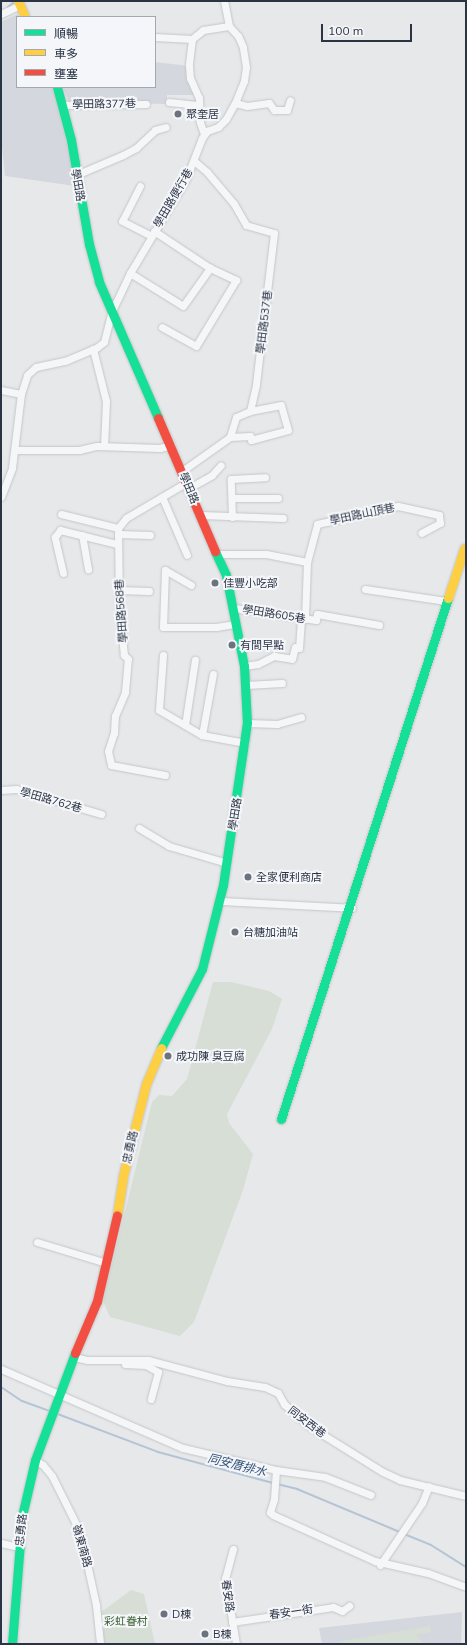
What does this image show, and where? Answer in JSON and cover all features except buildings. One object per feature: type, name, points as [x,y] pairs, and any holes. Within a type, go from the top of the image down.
[{"type":"main road","points":[[19,3],[25,16]]},
{"type":"main road","name":"學田路","points":[[57,88],[89,244],[111,313],[171,445],[218,554],[226,575],[234,608],[244,666],[247,723],[227,863],[220,901]]},
{"type":"main road","points":[[281,1119],[351,908],[446,601],[464,549]]},
{"type":"main road","name":"忠勇路","points":[[12,1644],[23,1509],[35,1460],[57,1397],[96,1301],[106,1263],[123,1176],[144,1090],[156,1058],[198,981],[220,901]]},
{"type":"street","points":[[192,39],[189,65],[190,78],[199,98],[200,122],[204,134],[226,120],[244,81],[246,67],[238,36],[229,26],[224,1]]},
{"type":"street","points":[[1,14],[19,3]]},
{"type":"street","points":[[156,37],[192,39],[203,30],[229,26]]},
{"type":"street","points":[[235,103],[247,106],[269,103],[274,110],[287,110],[290,100]]},
{"type":"street","points":[[169,102],[199,105]]},
{"type":"street","name":"學田路377巷","points":[[61,105],[146,104]]},
{"type":"street","points":[[76,175],[129,151],[155,130],[166,127]]},
{"type":"street","name":"學田路便行巷","points":[[93,349],[104,342],[111,313],[130,273],[186,179],[204,134]]},
{"type":"street","name":"學田路537巷","points":[[194,161],[208,172],[234,204],[246,225],[274,232],[256,385],[250,411]]},
{"type":"street","points":[[140,186],[122,221],[153,233],[210,268],[236,280],[196,346],[162,327]]},
{"type":"street","points":[[130,273],[183,306],[210,268]]},
{"type":"street","points":[[1,497],[12,468],[21,394],[27,376],[36,367],[65,361],[93,349],[106,401],[104,446]]},
{"type":"street","points":[[1,390],[21,394]]},
{"type":"street","points":[[182,471],[230,437],[250,436],[251,440],[288,430],[282,405],[250,411],[236,417],[230,437]]},
{"type":"street","points":[[15,450],[79,450],[87,447],[104,446],[160,448],[171,445]]},
{"type":"street","points":[[118,531],[126,518],[162,497],[212,475],[221,465]]},
{"type":"street","points":[[232,517],[231,479],[265,477]]},
{"type":"street","points":[[162,497],[187,555]]},
{"type":"street","points":[[232,498],[278,498]]},
{"type":"street","name":"學田路山頂巷","points":[[244,666],[258,664],[274,656],[292,659],[295,647],[299,648],[303,618],[307,562],[315,526],[319,523],[398,506],[439,515],[440,524],[421,533]]},
{"type":"street","points":[[61,514],[118,531],[150,535]]},
{"type":"street","points":[[201,516],[283,518]]},
{"type":"street","points":[[64,573],[55,537],[60,530],[117,544]]},
{"type":"street","name":"學田路568巷","points":[[118,531],[117,544],[120,556],[118,590],[124,655],[128,659],[125,692],[115,716],[114,733],[108,751],[111,765],[164,775]]},
{"type":"street","points":[[82,536],[88,569]]},
{"type":"street","points":[[218,554],[266,554],[307,562]]},
{"type":"street","points":[[191,585],[165,570],[163,627],[216,627],[236,624]]},
{"type":"street","points":[[365,589],[446,601]]},
{"type":"street","points":[[118,590],[149,590]]},
{"type":"street","name":"學田路605巷","points":[[234,608],[316,620],[317,614],[380,625]]},
{"type":"street","points":[[163,655],[159,710],[202,735],[245,743]]},
{"type":"street","points":[[185,726],[195,660]]},
{"type":"street","points":[[202,735],[213,674]]},
{"type":"street","points":[[246,685],[282,682]]},
{"type":"street","points":[[247,723],[277,724],[301,718]]},
{"type":"street","name":"學田路762巷","points":[[1,790],[16,789],[101,814]]},
{"type":"street","points":[[139,828],[169,846],[227,863]]},
{"type":"street","points":[[220,901],[351,908]]},
{"type":"street","points":[[37,1242],[106,1263]]},
{"type":"street","name":"同安西巷","points":[[74,1357],[118,1360],[148,1360],[271,1390],[278,1393],[284,1404],[309,1426],[361,1460],[400,1480],[466,1496]]},
{"type":"street","points":[[118,1360],[123,1364],[146,1365],[158,1372],[151,1399]]},
{"type":"street","points":[[1,1369],[57,1397],[183,1448],[276,1471],[325,1477],[371,1495]]},
{"type":"street","name":"嶺東南路","points":[[35,1460],[43,1465],[52,1476],[80,1532],[96,1605],[100,1644]]},
{"type":"street","points":[[276,1471],[274,1500],[270,1512],[273,1515],[381,1565],[428,1573],[466,1587]]},
{"type":"street","points":[[381,1565],[394,1543],[422,1503],[429,1486]]},
{"type":"street","points":[[1,1543],[19,1547]]},
{"type":"street","name":"春安路","points":[[233,1550],[224,1578],[236,1644]]},
{"type":"street","name":"春安一街","points":[[232,1622],[333,1607],[342,1611],[349,1606]]},
{"type":"shaded area","points":[[18,14],[18,16],[16,16],[16,88],[53,88],[74,173],[75,186],[5,176],[1,136],[1,22]]},
{"type":"shaded area","points":[[156,62],[189,66],[199,95],[167,95],[167,104],[69,102],[63,88],[156,88]]},
{"type":"shaded area","points":[[462,1612],[461,1644],[322,1644],[319,1628]]},
{"type":"green space","points":[[213,982],[231,982],[269,991],[282,999],[272,1029],[227,1114],[229,1123],[253,1154],[243,1190],[194,1322],[180,1336],[110,1317],[103,1301],[152,1102],[159,1095],[172,1096],[187,1079]]},
{"type":"green space","name":"彩虹眷村","points":[[131,1590],[144,1594],[155,1644],[103,1644],[100,1613]]},
{"type":"green space","points":[[430,1626],[431,1632],[417,1635],[423,1644],[339,1644],[341,1641]]},
{"type":"waterway","points":[[8,7],[15,1]]},
{"type":"waterway","name":"同安厝排水","points":[[1,1387],[22,1401],[49,1411]]},
{"type":"waterway","name":"同安厝排水","points":[[55,1413],[158,1452],[273,1483]]},
{"type":"waterway","name":"同安厝排水","points":[[277,1484],[297,1489],[400,1532]]},
{"type":"waterway","name":"同安厝排水","points":[[404,1534],[431,1545],[466,1567]]},
{"type":"traffic: fast","points":[[57,88],[71,140],[89,244],[99,282],[158,418]]},
{"type":"traffic: fast","points":[[161,1048],[202,969],[223,885],[247,723],[244,666],[226,575],[215,551]]},
{"type":"traffic: fast","points":[[281,1119],[448,598]]},
{"type":"traffic: fast","points":[[12,1644],[22,1516],[35,1460],[75,1353]]},
{"type":"traffic: slow","points":[[18,1],[25,16]]},
{"type":"traffic: slow","points":[[448,598],[464,549]]},
{"type":"traffic: slow","points":[[117,1215],[123,1176],[146,1084],[161,1048]]},
{"type":"traffic: jam","points":[[158,418],[215,551]]},
{"type":"traffic: jam","points":[[75,1353],[97,1301],[117,1215]]},
{"type":"place","name":"聚奎居","points":[[178,114]]},
{"type":"place","name":"佳豐小吃部","points":[[215,583]]},
{"type":"place","name":"有間早點","points":[[232,645]]},
{"type":"place","name":"全家便利商店","points":[[248,877]]},
{"type":"place","name":"台糖加油站","points":[[235,932]]},
{"type":"place","name":"成功陳 臭豆腐","points":[[168,1056]]},
{"type":"place","name":"D棟","points":[[164,1614]]},
{"type":"place","name":"B棟","points":[[205,1634]]}]
